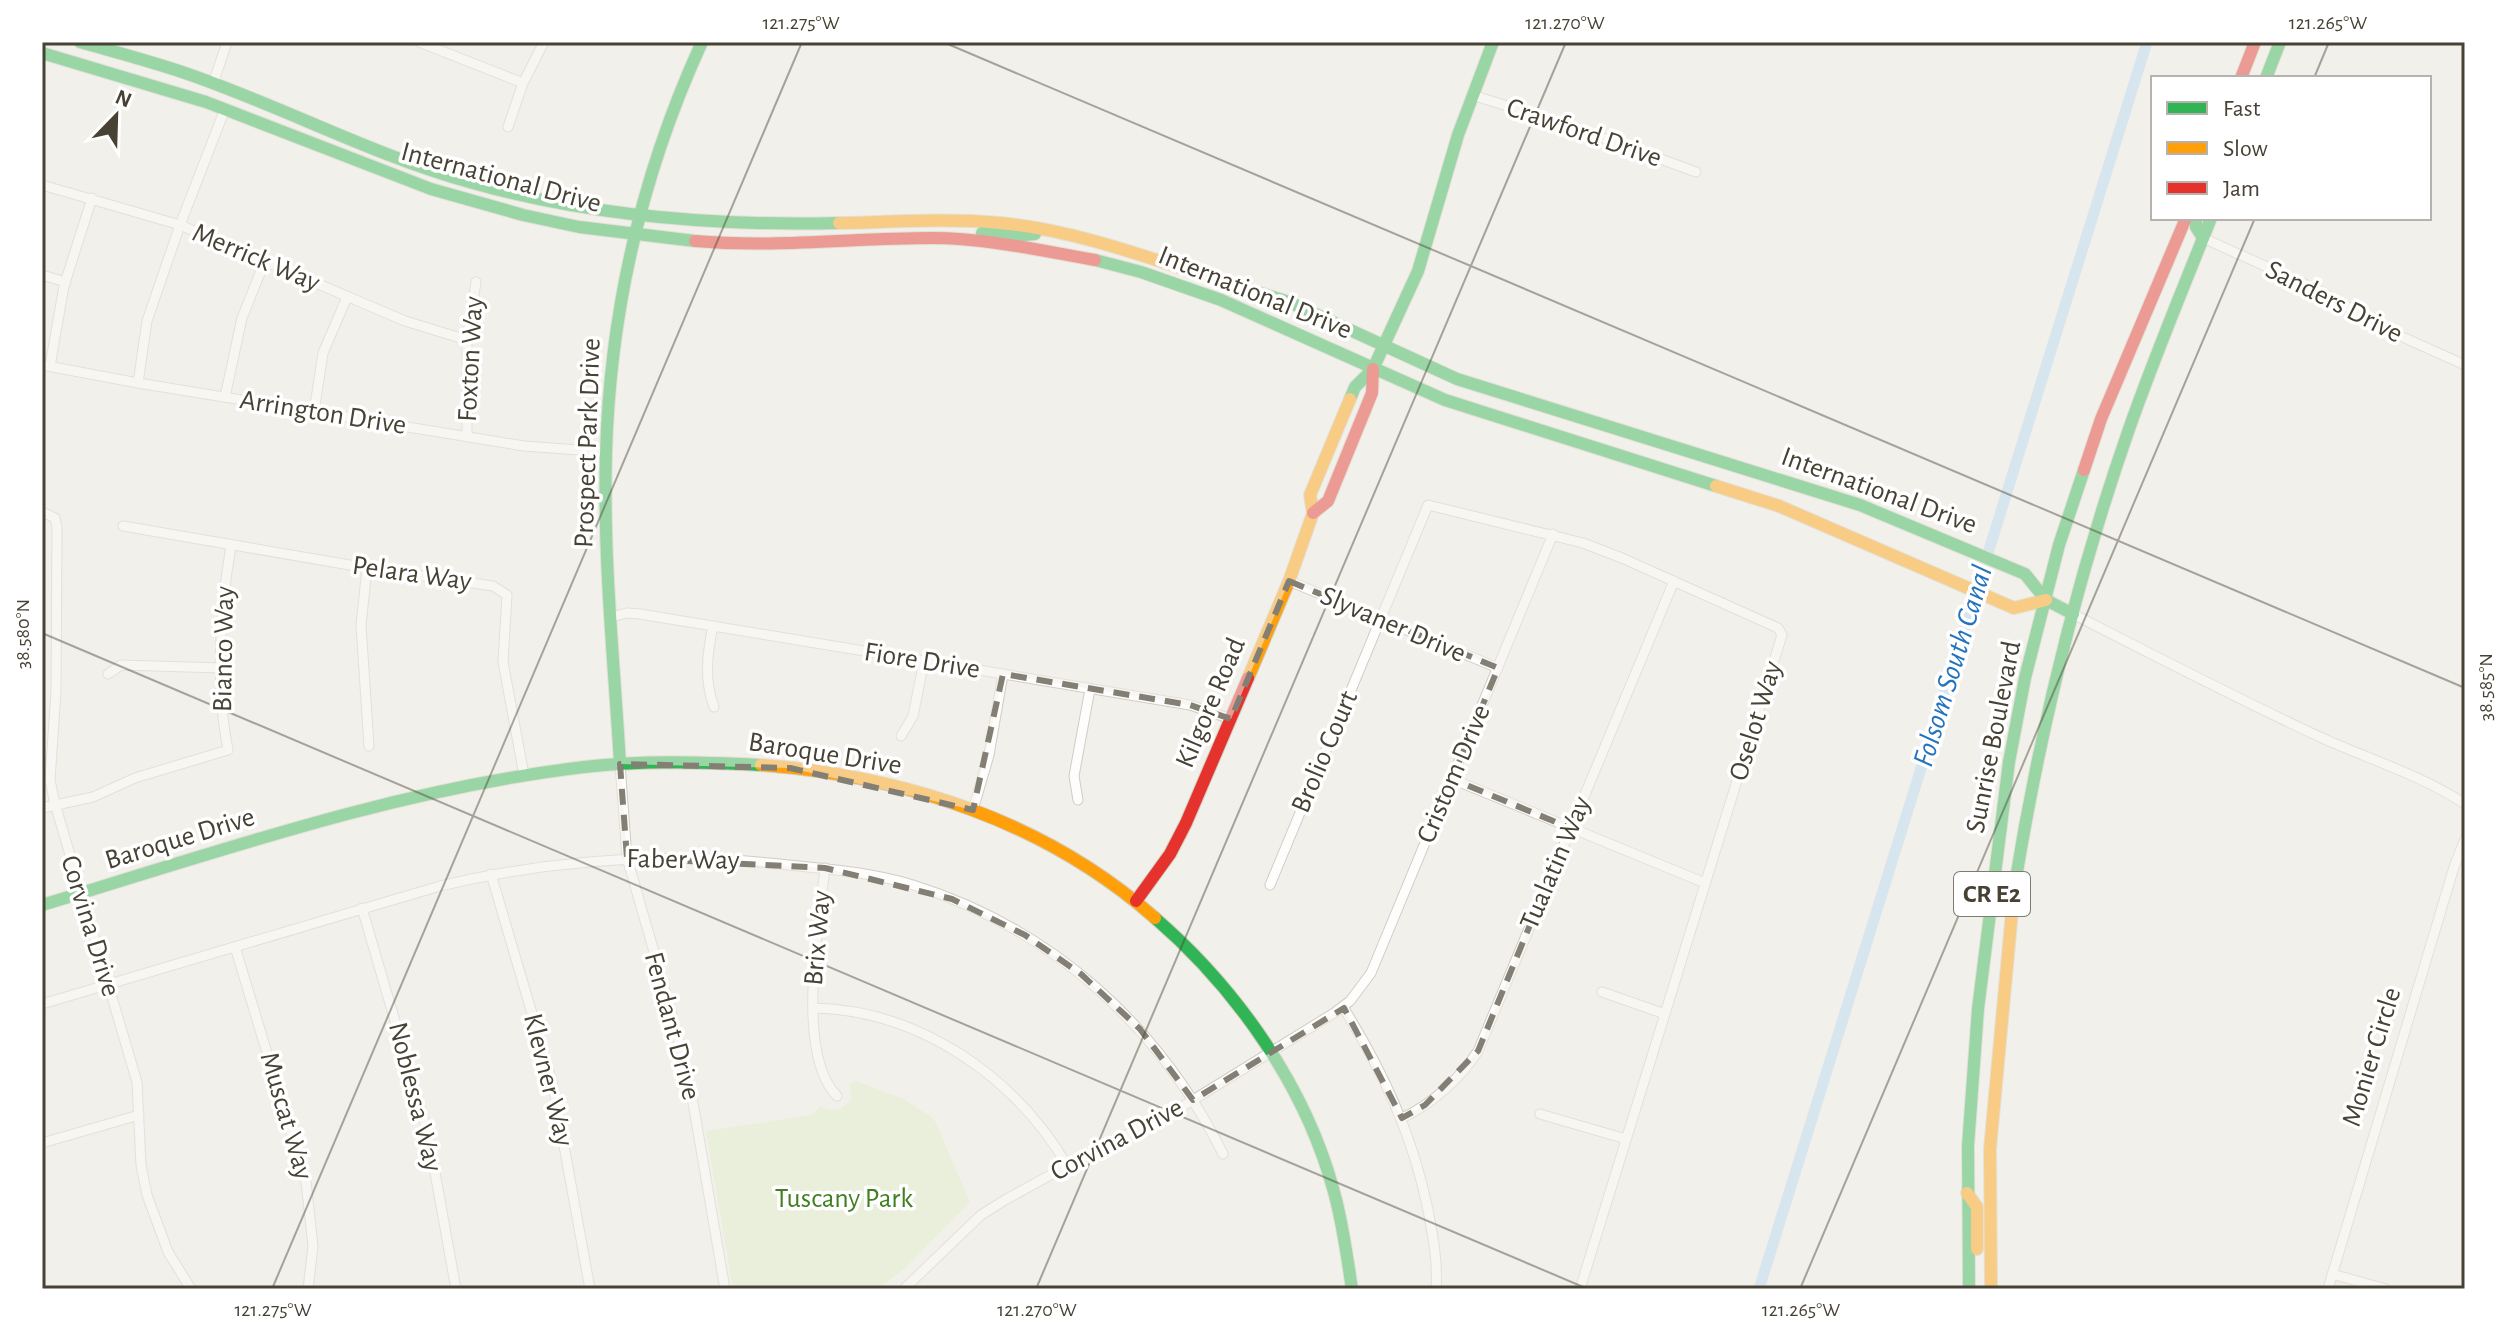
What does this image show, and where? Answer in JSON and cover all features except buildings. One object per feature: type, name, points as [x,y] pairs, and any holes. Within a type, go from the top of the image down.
[{"type":"main road","name":"International Drive","points":[[42,53],[116,73],[225,109],[377,169],[467,200],[523,215],[634,235],[692,241],[787,245],[975,240],[1097,260],[1180,284],[1445,400],[1779,506],[2014,608],[2046,600],[2025,574],[1860,505],[1457,379],[1289,302],[1089,239],[1001,223],[924,221],[810,224],[692,219],[594,209],[471,183],[390,155],[185,73],[80,42]]},
{"type":"main road","name":"Prospect Park Drive","points":[[620,764],[611,617],[606,452],[613,351],[639,213],[659,144],[702,42]]},
{"type":"main road","name":"Kilgore Road","points":[[1136,901],[1164,864],[1181,833],[1289,581],[1313,513],[1310,495],[1355,387],[1373,369],[1418,271],[1472,95],[1493,42]]},
{"type":"main road","points":[[2242,76],[2255,42]]},
{"type":"main road","points":[[2267,76],[2280,42]]},
{"type":"main road","name":"Sunrise Boulevard","points":[[1969,1289],[1967,1193],[1978,1009],[2009,762],[2025,678],[2059,545],[2101,419],[2185,220]]},
{"type":"main road","points":[[2196,220],[2196,227],[2203,238]]},
{"type":"main road","name":"Sunrise Boulevard","points":[[1991,1289],[1990,1149],[2012,902],[2028,804],[2073,614],[2128,431],[2210,220]]},
{"type":"main road","points":[[940,239],[961,232],[1016,236],[1042,231]]},
{"type":"main road","points":[[1027,248],[1030,243],[1051,241],[1107,250],[1122,249]]},
{"type":"main road","name":"Kilgore Road","points":[[1313,513],[1328,501],[1372,393],[1373,369]]},
{"type":"main road","points":[[2046,600],[2073,614]]},
{"type":"main road","name":"Baroque Drive","points":[[42,905],[359,810],[524,775],[620,764],[714,762],[790,768],[882,784],[973,810],[1052,845],[1089,867],[1136,901],[1215,977],[1271,1052],[1304,1114],[1334,1193],[1352,1289]]},
{"type":"main road","points":[[1967,1193],[1977,1207],[1977,1289]]},
{"type":"street","points":[[213,84],[227,42]]},
{"type":"street","points":[[419,42],[523,83]]},
{"type":"street","points":[[508,127],[523,83],[544,42]]},
{"type":"street","name":"Crawford Drive","points":[[1472,95],[1568,125],[1696,172]]},
{"type":"street","points":[[138,383],[147,321],[225,109]]},
{"type":"street","name":"Merrick Way","points":[[42,185],[180,225],[405,321],[467,340]]},
{"type":"street","points":[[46,365],[66,282],[92,198]]},
{"type":"street","name":"Sanders Drive","points":[[2203,238],[2318,290],[2389,331],[2465,365]]},
{"type":"street","points":[[225,397],[242,318],[264,263]]},
{"type":"street","points":[[42,275],[66,282]]},
{"type":"street","name":"Foxton Way","points":[[467,437],[467,340],[476,282]]},
{"type":"street","points":[[314,412],[323,353],[347,297]]},
{"type":"street","name":"Arrington Drive","points":[[46,365],[524,446],[606,452]]},
{"type":"street","name":"Oselot Way","points":[[1380,619],[1428,505],[1553,534],[1622,558],[1778,628],[1782,635],[1580,1289]]},
{"type":"street","name":"Corvina Drive","points":[[42,512],[55,518],[57,527],[56,691],[50,780],[80,894],[137,1082],[141,1165],[153,1214],[168,1252],[191,1289]]},
{"type":"street","name":"Pelara Way","points":[[123,526],[231,546],[493,586],[507,595],[503,662],[524,775]]},
{"type":"street","name":"Cristom Drive","points":[[1343,1007],[1362,988],[1371,973],[1553,534]]},
{"type":"street","name":"Bianco Way","points":[[42,808],[93,797],[135,778],[228,750],[220,706],[224,591],[231,546]]},
{"type":"street","points":[[367,568],[361,625],[369,746]]},
{"type":"street","name":"Slyvaner Drive","points":[[1289,581],[1498,668]]},
{"type":"street","name":"Tualatin Way","points":[[1402,1118],[1425,1105],[1460,1075],[1478,1051],[1674,581]]},
{"type":"street","name":"Fiore Drive","points":[[611,617],[640,614],[713,626],[1190,705],[1231,719]]},
{"type":"street","points":[[2073,614],[2215,688],[2354,753],[2413,776],[2465,804]]},
{"type":"street","name":"Brolio Court","points":[[1270,885],[1380,619]]},
{"type":"street","points":[[713,626],[707,673],[714,707]]},
{"type":"street","points":[[901,736],[913,716],[924,661]]},
{"type":"street","points":[[108,674],[121,665],[222,668]]},
{"type":"street","points":[[973,810],[989,755],[1003,674]]},
{"type":"street","points":[[1078,800],[1074,776],[1090,689]]},
{"type":"street","points":[[42,690],[56,691]]},
{"type":"street","name":"Fendant Drive","points":[[620,764],[627,858],[688,1082],[725,1289]]},
{"type":"street","points":[[1452,779],[1705,883]]},
{"type":"street","name":"Monier Circle","points":[[2328,1289],[2465,839]]},
{"type":"street","name":"Faber Way","points":[[42,1004],[362,908],[491,874],[575,861],[627,858],[718,859],[825,868],[911,885],[989,916],[1037,942],[1112,1000],[1165,1059],[1193,1100],[1223,1154]]},
{"type":"street","name":"Brix Way","points":[[825,868],[813,1008],[818,1053],[827,1086],[837,1096]]},
{"type":"street","name":"Klevner Way","points":[[491,874],[553,1085],[590,1289]]},
{"type":"street","name":"Noblessa Way","points":[[362,908],[428,1134],[456,1289]]},
{"type":"street","name":"Muscat Way","points":[[235,947],[306,1182],[313,1246],[308,1289]]},
{"type":"street","points":[[1602,992],[1665,1014]]},
{"type":"street","points":[[1343,1007],[1379,1067],[1402,1118],[1427,1203],[1438,1267],[1436,1289]]},
{"type":"street","name":"Corvina Drive","points":[[904,1289],[981,1215],[1067,1165],[1151,1125],[1343,1007]]},
{"type":"street","points":[[813,1008],[847,1011],[900,1026],[967,1058],[1023,1105],[1044,1129],[1067,1165]]},
{"type":"street","points":[[1540,1114],[1626,1139]]},
{"type":"street","points":[[42,1143],[139,1115]]},
{"type":"street","points":[[2332,1274],[2386,1289]]},
{"type":"highlighted area","points":[[1289,581],[1498,668],[1452,779],[1570,828],[1478,1051],[1425,1105],[1402,1118],[1344,1008],[1193,1100],[1140,1029],[1081,974],[1025,935],[952,899],[825,868],[627,858],[620,764],[790,768],[973,810],[1003,674],[1190,705],[1231,719]]},
{"type":"green space","name":"Tuscany Park","points":[[855,1081],[904,1099],[934,1119],[970,1202],[904,1269],[878,1289],[733,1289],[706,1131],[811,1115],[820,1106],[837,1110],[851,1099],[850,1084]]},
{"type":"waterway","name":"Folsom South Canal","points":[[1759,1289],[2147,42]]},
{"type":"traffic: fast","points":[[80,42],[159,64],[221,86],[436,172],[517,194],[562,204],[654,216],[747,223],[839,223]]},
{"type":"traffic: fast","points":[[620,764],[605,493],[614,347],[622,295],[646,192],[662,141],[702,42]]},
{"type":"traffic: fast","points":[[1350,399],[1355,387],[1373,369],[1418,271],[1458,135],[1493,42]]},
{"type":"traffic: fast","points":[[2267,76],[2280,42]]},
{"type":"traffic: fast","points":[[42,53],[206,102],[431,189],[579,227],[695,241]]},
{"type":"traffic: fast","points":[[2196,220],[2196,227],[2203,238]]},
{"type":"traffic: fast","points":[[2014,890],[2047,716],[2092,545],[2138,405],[2210,220]]},
{"type":"traffic: fast","points":[[982,233],[1035,234]]},
{"type":"traffic: fast","points":[[1095,260],[1141,272],[1221,300],[1445,400],[1716,486]]},
{"type":"traffic: fast","points":[[1221,281],[1289,302],[1457,379],[1860,505],[2025,574],[2046,600],[2073,614]]},
{"type":"traffic: fast","points":[[1969,1289],[1968,1146],[1978,1009],[2009,762],[2025,678],[2059,545],[2084,470]]},
{"type":"traffic: fast","points":[[42,905],[243,843],[446,790],[515,777],[628,763],[761,765]]},
{"type":"traffic: fast","points":[[1155,918],[1214,976],[1265,1042],[1287,1078],[1322,1153],[1342,1228],[1352,1289]]},
{"type":"traffic: slow","points":[[839,223],[960,221],[1028,227],[1112,246],[1221,281]]},
{"type":"traffic: slow","points":[[1248,678],[1289,581],[1313,513],[1310,495],[1350,399]]},
{"type":"traffic: slow","points":[[1716,486],[1779,506],[2014,608],[2046,600]]},
{"type":"traffic: slow","points":[[761,765],[868,780],[971,809],[1067,855],[1112,884],[1155,918]]},
{"type":"traffic: slow","points":[[1991,1289],[1990,1149],[2014,890]]},
{"type":"traffic: slow","points":[[1967,1193],[1977,1207],[1977,1249]]},
{"type":"traffic: jam","points":[[2242,76],[2255,42]]},
{"type":"traffic: jam","points":[[2084,470],[2101,419],[2185,220]]},
{"type":"traffic: jam","points":[[695,241],[755,243],[953,239],[1095,260]]},
{"type":"traffic: jam","points":[[1313,513],[1328,501],[1372,393],[1373,369]]},
{"type":"traffic: jam","points":[[1136,901],[1170,854],[1186,823],[1248,678]]}]
